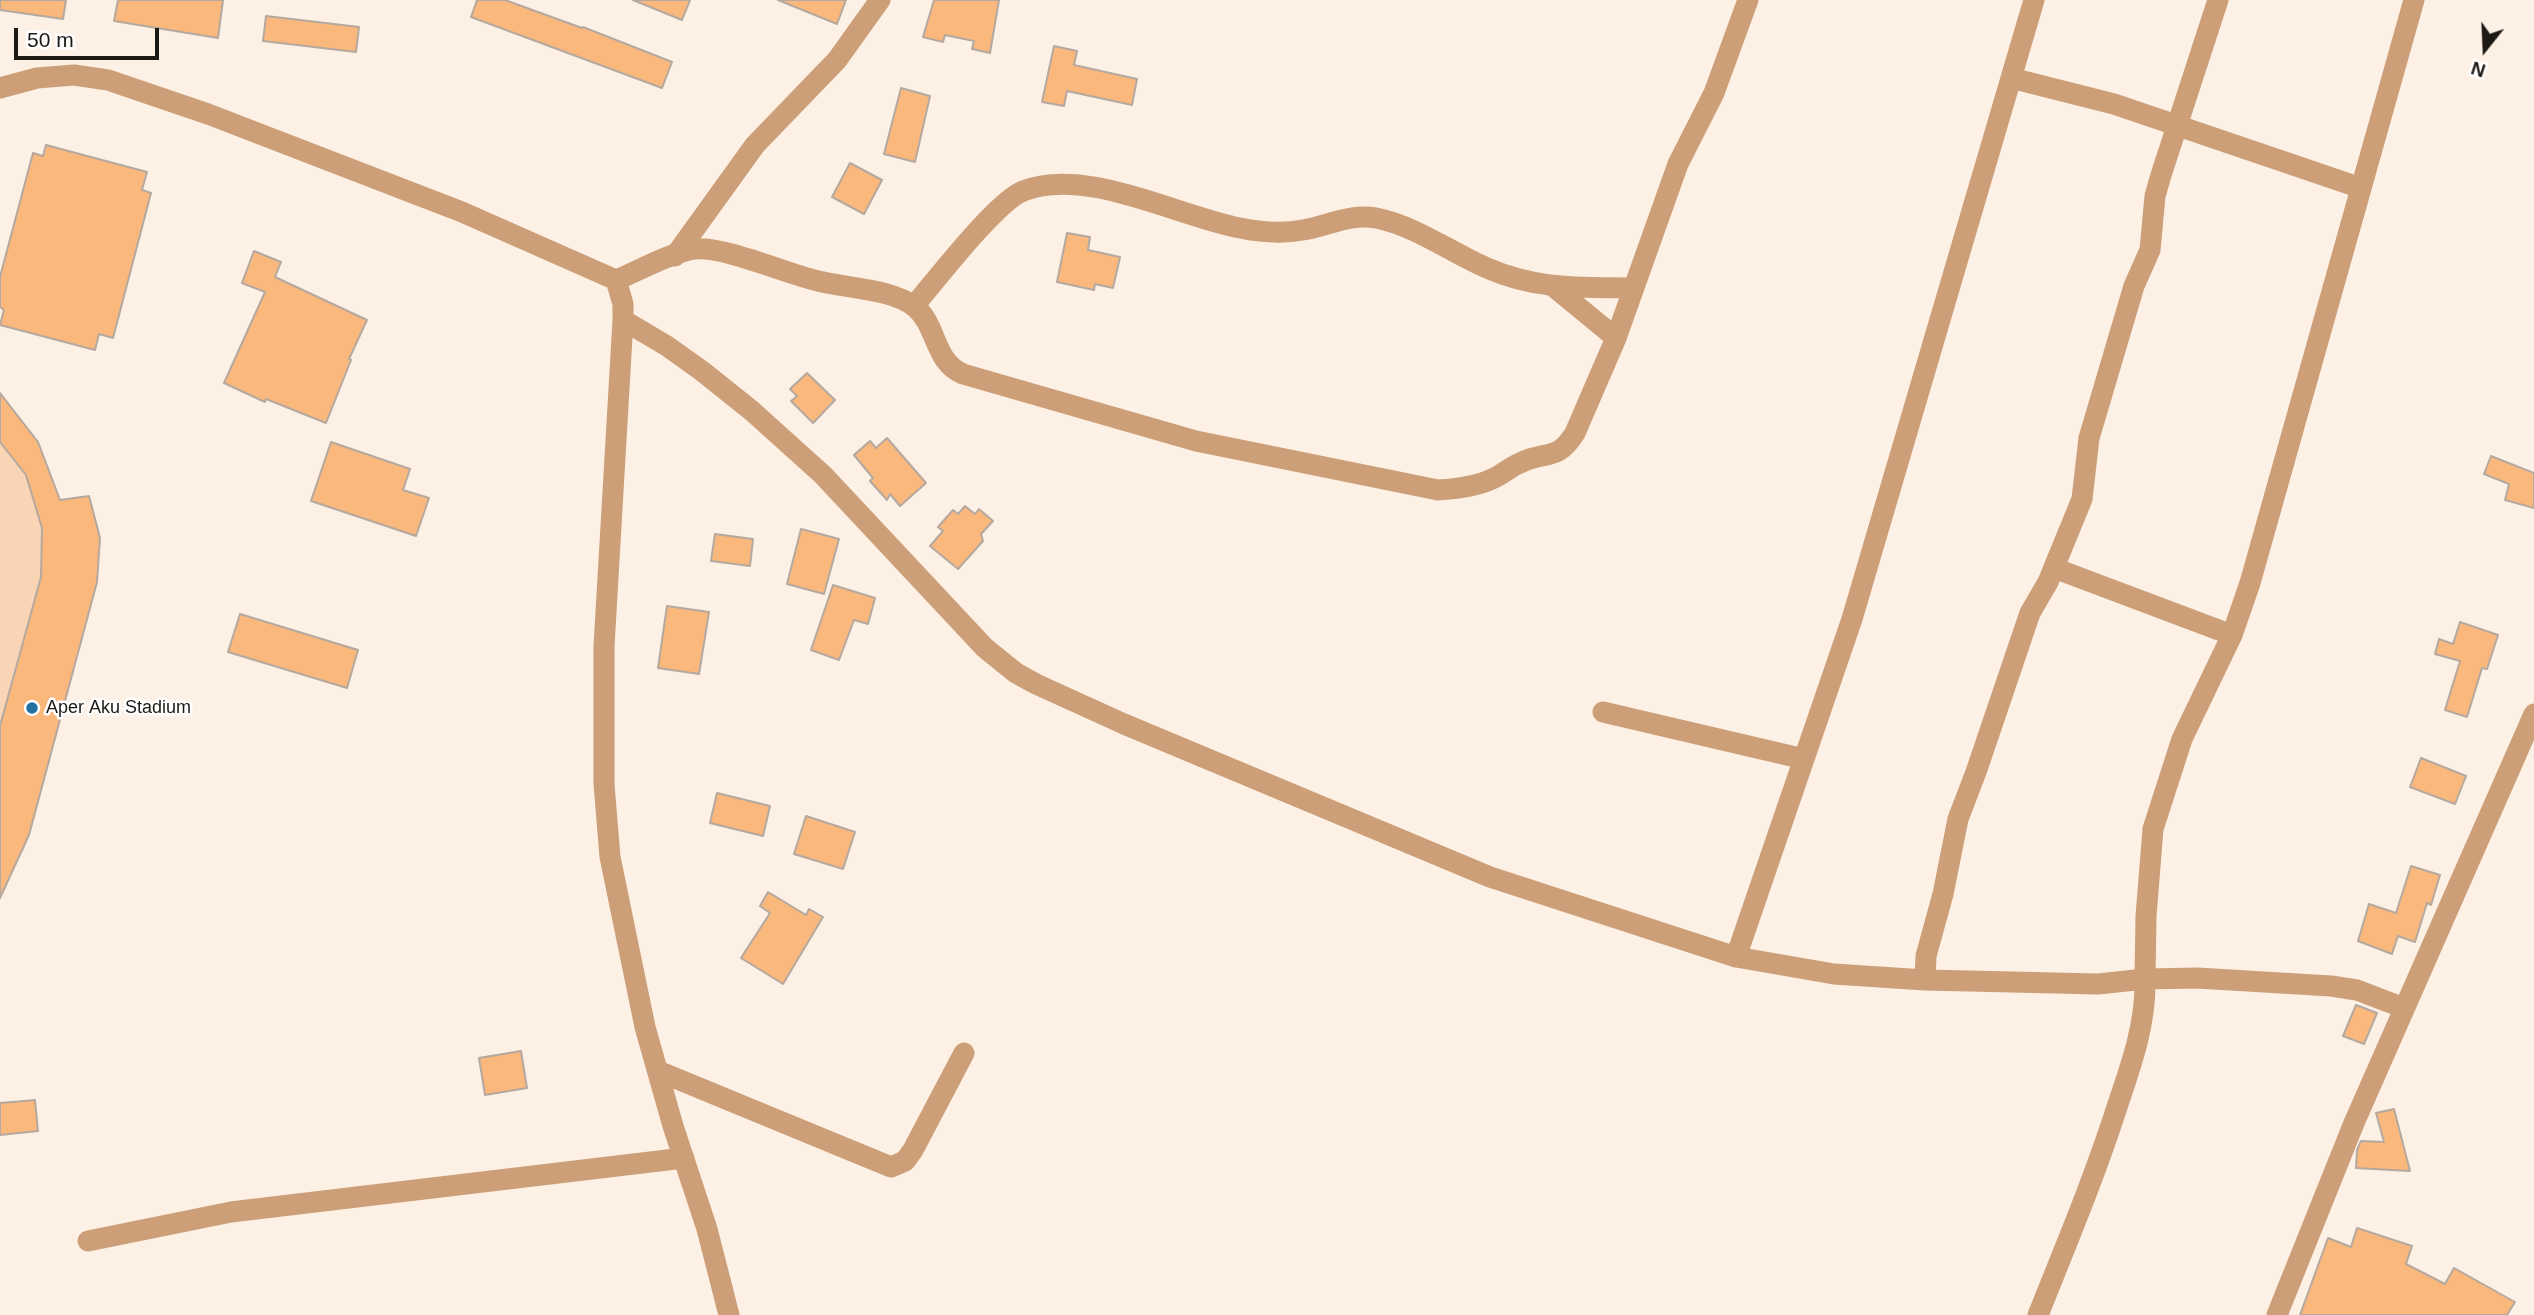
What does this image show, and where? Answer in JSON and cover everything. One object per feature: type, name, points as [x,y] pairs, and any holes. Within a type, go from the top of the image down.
[{"type":"street","points":[[675,256],[755,145],[837,60],[880,0]]},
{"type":"street","points":[[0,88],[37,78],[74,75],[108,80],[208,114],[462,212],[616,280],[693,249],[706,249],[816,281],[874,291],[914,306],[927,320],[948,365],[963,374],[1196,441],[1438,490],[1456,489],[1491,480],[1520,462],[1555,454],[1566,446],[1575,433],[1616,338],[1678,164],[1714,93],[1748,0]]},
{"type":"street","points":[[1736,957],[1852,619],[2034,0]]},
{"type":"street","points":[[1925,980],[1926,956],[1943,894],[1958,819],[2029,613],[2054,568],[2082,499],[2090,438],[2134,286],[2150,250],[2155,196],[2218,0]]},
{"type":"street","points":[[2038,1315],[2084,1202],[2124,1087],[2145,1012],[2145,939],[2153,829],[2182,739],[2232,635],[2250,583],[2414,0]]},
{"type":"street","points":[[2011,78],[2114,104],[2361,188]]},
{"type":"street","points":[[914,306],[1001,206],[1020,192],[1041,185],[1082,186],[1114,192],[1238,228],[1266,232],[1301,230],[1348,219],[1375,218],[1432,239],[1489,269],[1554,287],[1633,288]]},
{"type":"street","points":[[616,280],[623,304],[623,320],[604,646],[604,784],[610,858],[645,1027],[707,1229],[729,1315]]},
{"type":"street","points":[[1554,287],[1616,338]]},
{"type":"street","points":[[623,320],[667,346],[752,411],[823,475],[985,648],[1016,673],[1036,684],[1490,877],[1736,957],[1834,974],[1925,980],[2098,984],[2197,978],[2331,986],[2357,990],[2404,1008]]},
{"type":"street","points":[[2054,568],[2232,635]]},
{"type":"street","points":[[1604,712],[1804,760]]},
{"type":"street","points":[[2277,1315],[2354,1123],[2534,714]]},
{"type":"street","points":[[657,1071],[891,1167],[905,1161],[913,1150],[964,1053]]},
{"type":"street","points":[[88,1241],[231,1212],[684,1158]]},
{"type":"shaded area","name":"Aper Aku Stadium","points":[[0,400],[38,442],[60,500],[89,496],[100,538],[97,582],[29,835],[0,892]]},
{"type":"building","points":[[0,0],[66,0],[63,19],[0,10]]},
{"type":"building","points":[[118,0],[223,0],[218,38],[114,21]]},
{"type":"building","points":[[477,0],[505,0],[672,62],[662,88],[471,17]]},
{"type":"building","points":[[633,0],[690,0],[682,20]]},
{"type":"building","points":[[778,0],[846,0],[837,24]]},
{"type":"building","points":[[934,0],[999,0],[990,53],[972,49],[974,41],[945,35],[943,42],[923,37]]},
{"type":"building","points":[[266,16],[359,27],[356,52],[263,41]]},
{"type":"building","points":[[1054,46],[1077,51],[1074,65],[1137,79],[1132,105],[1067,91],[1064,106],[1042,102]]},
{"type":"building","points":[[901,88],[930,96],[915,162],[884,154]]},
{"type":"building","points":[[46,145],[147,172],[142,190],[151,193],[113,338],[99,334],[95,350],[0,325],[4,310],[0,307],[0,277],[33,153],[43,156]]},
{"type":"building","points":[[850,163],[882,180],[864,214],[832,197]]},
{"type":"building","points":[[1067,233],[1090,237],[1088,250],[1120,257],[1113,288],[1095,284],[1094,290],[1057,282]]},
{"type":"building","points":[[254,251],[281,262],[275,277],[367,320],[349,359],[351,360],[326,423],[266,399],[265,402],[224,383],[265,292],[242,283]]},
{"type":"building","points":[[807,373],[835,400],[813,423],[791,401],[797,396],[790,389]]},
{"type":"building","name":"Aper Aku Stadium","points":[[0,393],[38,442],[60,500],[89,496],[100,538],[97,582],[29,835],[0,898],[0,726],[41,577],[42,528],[26,475],[0,442]]},
{"type":"building","points":[[887,438],[926,483],[900,506],[890,494],[887,500],[870,481],[873,478],[854,455],[870,441],[876,448]]},
{"type":"building","points":[[331,442],[410,469],[403,490],[429,498],[416,536],[311,501]]},
{"type":"building","points":[[2491,456],[2534,473],[2534,508],[2505,500],[2509,484],[2484,474]]},
{"type":"building","points":[[965,506],[975,514],[979,509],[993,521],[981,534],[983,541],[958,569],[930,546],[943,531],[938,527],[953,510],[958,514]]},
{"type":"building","points":[[801,529],[839,539],[824,594],[787,584]]},
{"type":"building","points":[[715,534],[753,539],[750,566],[711,561]]},
{"type":"building","points":[[833,585],[875,598],[868,624],[854,620],[839,660],[811,650]]},
{"type":"building","points":[[667,606],[709,612],[699,674],[658,668]]},
{"type":"building","points":[[240,614],[358,650],[347,688],[228,652]]},
{"type":"building","points":[[2460,622],[2498,635],[2487,669],[2482,668],[2467,717],[2445,710],[2460,661],[2435,654],[2439,639],[2453,644]]},
{"type":"building","points":[[2421,758],[2466,776],[2455,804],[2410,787]]},
{"type":"building","points":[[717,793],[770,806],[763,836],[710,823]]},
{"type":"building","points":[[806,816],[855,832],[843,869],[794,854]]},
{"type":"building","points":[[2411,866],[2440,875],[2431,905],[2427,903],[2415,942],[2398,936],[2392,954],[2358,941],[2369,904],[2396,913]]},
{"type":"building","points":[[768,892],[806,915],[809,909],[823,917],[783,984],[741,958],[770,913],[760,906]]},
{"type":"building","points":[[2356,1005],[2377,1013],[2364,1044],[2343,1036]]},
{"type":"building","points":[[521,1051],[527,1088],[485,1095],[479,1058]]},
{"type":"building","points":[[35,1100],[38,1131],[0,1135],[0,1103]]},
{"type":"building","points":[[2394,1109],[2410,1171],[2356,1168],[2357,1150],[2361,1141],[2384,1142],[2376,1113]]},
{"type":"building","points":[[2357,1228],[2412,1246],[2406,1264],[2445,1284],[2454,1268],[2515,1302],[2507,1315],[2300,1315],[2328,1238],[2351,1247]]},
{"type":"place","name":"Aper Aku Stadium","points":[[32,708]]}]
